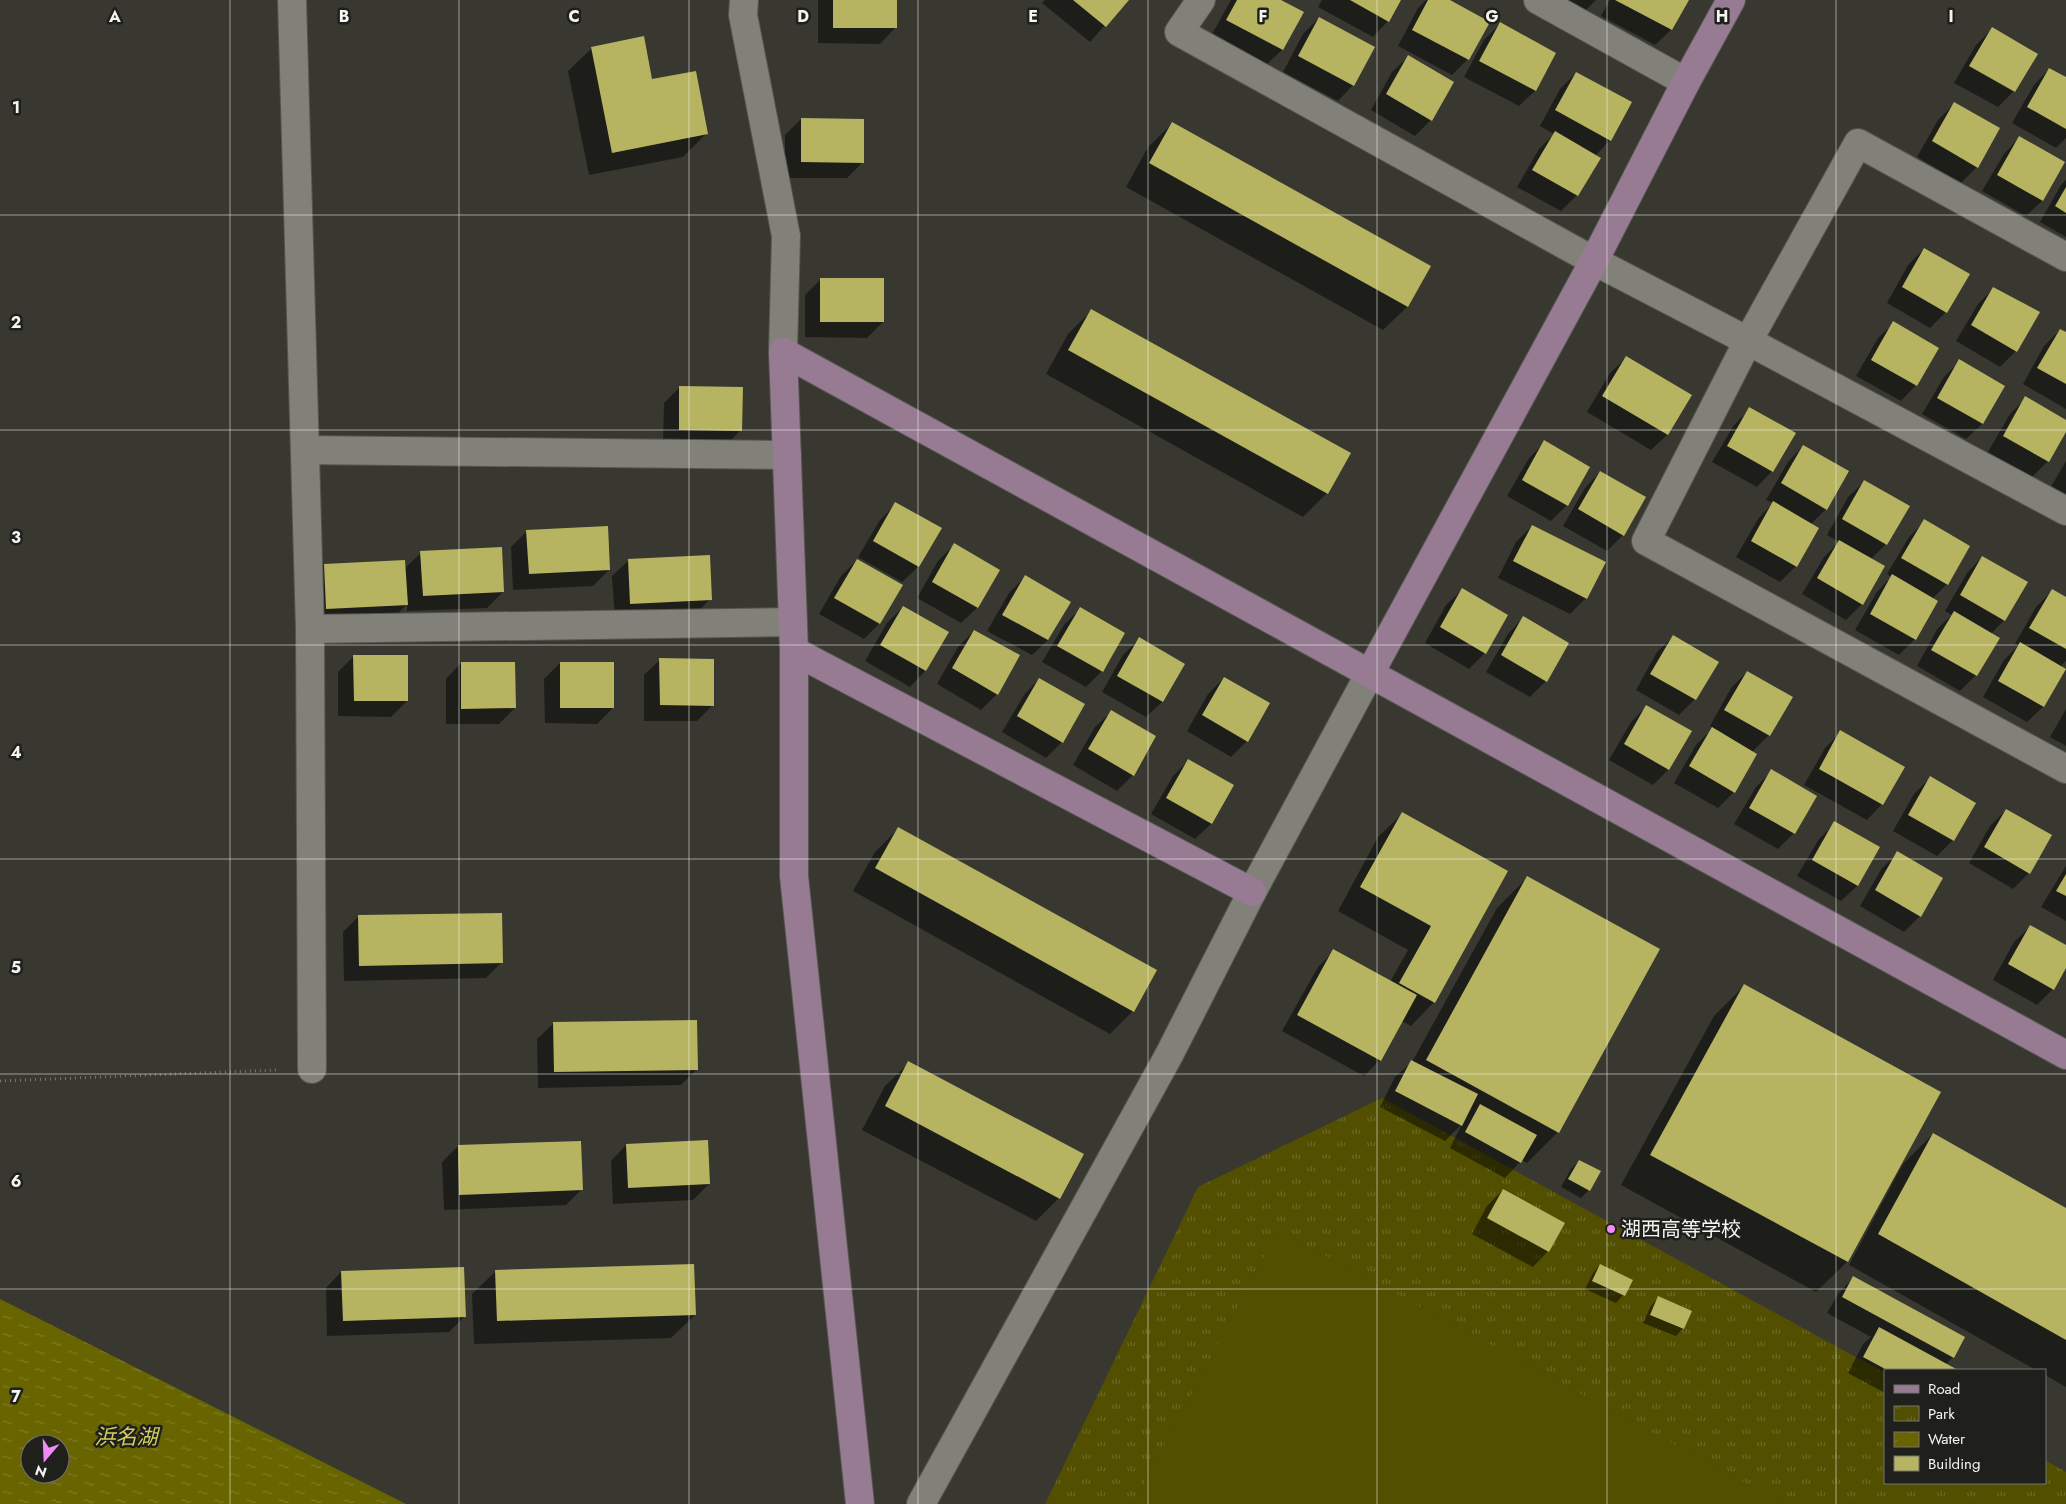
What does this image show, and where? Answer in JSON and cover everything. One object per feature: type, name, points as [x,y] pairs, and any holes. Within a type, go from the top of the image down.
[{"type":"street","points":[[292,0],[310,629],[312,1069]]},
{"type":"street","points":[[744,0],[743,15],[786,236],[783,352],[794,651],[794,876],[860,1504]]},
{"type":"street","points":[[1201,0],[1179,32],[1594,261],[2066,511]]},
{"type":"street","points":[[1538,0],[1686,82]]},
{"type":"street","points":[[920,1504],[1169,1055],[1252,892],[1594,261],[1686,82],[1732,0]]},
{"type":"street","points":[[2066,257],[1858,144],[1748,341],[1646,541],[2066,769]]},
{"type":"street","points":[[783,352],[2066,1055]]},
{"type":"street","points":[[305,450],[787,455]]},
{"type":"street","points":[[310,629],[793,622]]},
{"type":"street","points":[[794,651],[1252,892]]},
{"type":"path","points":[[0,1081],[312,1069]]},
{"type":"green space","points":[[1382,1098],[1884,1372],[1884,1484],[2046,1484],[2046,1461],[2066,1472],[2066,1504],[1045,1504],[1198,1187]]},
{"type":"green space","points":[[1278,1230],[1785,1504],[1133,1504]]},
{"type":"water","name":"浜名湖","points":[[0,1299],[406,1504],[0,1504]]},
{"type":"building","points":[[833,0],[897,0],[897,28],[833,28]]},
{"type":"building","points":[[1073,0],[1129,0],[1106,27]]},
{"type":"building","points":[[1237,0],[1281,0],[1304,12],[1283,50],[1226,20]]},
{"type":"building","points":[[1350,0],[1401,0],[1389,22]]},
{"type":"building","points":[[1428,0],[1450,0],[1490,22],[1469,60],[1412,30]]},
{"type":"building","points":[[1615,0],[1689,0],[1672,30]]},
{"type":"building","points":[[1319,17],[1375,47],[1354,86],[1298,56]]},
{"type":"building","points":[[1500,22],[1556,53],[1536,91],[1479,61]]},
{"type":"building","points":[[1992,27],[2038,54],[2015,92],[1969,66]]},
{"type":"building","points":[[644,36],[652,79],[696,71],[708,134],[612,153],[591,47]]},
{"type":"building","points":[[1408,55],[1454,82],[1432,121],[1386,94]]},
{"type":"building","points":[[2049,68],[2066,77],[2066,129],[2027,107]]},
{"type":"building","points":[[1576,72],[1632,102],[1611,141],[1555,110]]},
{"type":"building","points":[[1954,102],[2000,128],[1978,168],[1932,141]]},
{"type":"building","points":[[801,118],[864,119],[864,163],[801,162]]},
{"type":"building","points":[[1172,122],[1431,266],[1408,307],[1149,163]]},
{"type":"building","points":[[1555,131],[1601,158],[1578,196],[1532,170]]},
{"type":"building","points":[[2019,136],[2065,162],[2043,201],[1997,175]]},
{"type":"building","points":[[2066,187],[2066,213],[2055,206]]},
{"type":"building","points":[[1924,248],[1970,274],[1947,313],[1902,287]]},
{"type":"building","points":[[820,278],[884,278],[884,322],[820,322]]},
{"type":"building","points":[[1993,287],[2040,312],[2017,352],[1971,325]]},
{"type":"building","points":[[1091,309],[1351,453],[1328,494],[1068,350]]},
{"type":"building","points":[[1893,321],[1939,348],[1917,386],[1871,360]]},
{"type":"building","points":[[2060,329],[2066,332],[2066,384],[2037,368]]},
{"type":"building","points":[[1626,356],[1692,395],[1668,435],[1602,396]]},
{"type":"building","points":[[1959,359],[2005,386],[1983,424],[1937,398]]},
{"type":"building","points":[[679,386],[743,387],[742,431],[679,430]]},
{"type":"building","points":[[2025,396],[2066,420],[2066,432],[2049,462],[2003,436]]},
{"type":"building","points":[[1749,407],[1796,433],[1773,472],[1727,446]]},
{"type":"building","points":[[1544,440],[1590,467],[1568,506],[1522,480]]},
{"type":"building","points":[[1803,445],[1849,471],[1827,510],[1781,483]]},
{"type":"building","points":[[1600,471],[1646,497],[1624,536],[1578,509]]},
{"type":"building","points":[[1864,480],[1910,506],[1887,545],[1842,519]]},
{"type":"building","points":[[1773,501],[1819,528],[1797,567],[1751,541]]},
{"type":"building","points":[[895,502],[942,528],[919,567],[873,541]]},
{"type":"building","points":[[1924,519],[1970,546],[1948,585],[1901,558]]},
{"type":"building","points":[[1532,525],[1606,562],[1587,599],[1513,561]]},
{"type":"building","points":[[608,526],[610,570],[529,574],[526,530]]},
{"type":"building","points":[[1839,540],[1885,566],[1863,605],[1817,578]]},
{"type":"building","points":[[954,543],[1000,570],[978,608],[932,582]]},
{"type":"building","points":[[502,547],[504,592],[423,596],[420,551]]},
{"type":"building","points":[[710,555],[712,600],[630,604],[628,559]]},
{"type":"building","points":[[1982,556],[2028,582],[2005,621],[1960,595]]},
{"type":"building","points":[[857,559],[903,585],[880,624],[834,598]]},
{"type":"building","points":[[405,560],[408,605],[326,609],[324,564]]},
{"type":"building","points":[[1892,574],[1938,601],[1916,640],[1870,614]]},
{"type":"building","points":[[1025,575],[1071,602],[1048,640],[1002,615]]},
{"type":"building","points":[[1462,588],[1508,615],[1486,654],[1440,627]]},
{"type":"building","points":[[2052,589],[2066,597],[2066,649],[2029,628]]},
{"type":"building","points":[[903,606],[949,632],[926,671],[880,645]]},
{"type":"building","points":[[1080,607],[1125,633],[1103,672],[1057,646]]},
{"type":"building","points":[[1954,611],[2000,638],[1977,676],[1931,650]]},
{"type":"building","points":[[1523,616],[1569,643],[1547,682],[1501,655]]},
{"type":"building","points":[[974,630],[1020,655],[998,695],[952,668]]},
{"type":"building","points":[[1673,635],[1719,662],[1696,700],[1650,674]]},
{"type":"building","points":[[1139,637],[1185,664],[1163,702],[1117,676]]},
{"type":"building","points":[[2020,642],[2066,669],[2044,707],[1998,681]]},
{"type":"building","points":[[353,655],[408,655],[408,701],[354,701]]},
{"type":"building","points":[[659,658],[714,659],[714,706],[660,705]]},
{"type":"building","points":[[461,662],[515,662],[516,708],[461,709]]},
{"type":"building","points":[[560,662],[614,662],[614,708],[560,708]]},
{"type":"building","points":[[1747,671],[1793,697],[1770,736],[1724,710]]},
{"type":"building","points":[[1224,677],[1270,703],[1248,742],[1202,715]]},
{"type":"building","points":[[1039,678],[1085,704],[1063,743],[1017,716]]},
{"type":"building","points":[[1646,705],[1692,731],[1669,770],[1624,744]]},
{"type":"building","points":[[1111,710],[1156,736],[1134,776],[1088,749]]},
{"type":"building","points":[[1712,727],[1757,754],[1735,793],[1689,766]]},
{"type":"building","points":[[1840,730],[1905,767],[1883,805],[1819,769]]},
{"type":"building","points":[[1188,759],[1234,785],[1212,824],[1166,798]]},
{"type":"building","points":[[1771,769],[1817,796],[1795,834],[1749,808]]},
{"type":"building","points":[[1930,776],[1976,803],[1954,841],[1908,815]]},
{"type":"building","points":[[2006,809],[2052,835],[2030,874],[1984,847]]},
{"type":"building","points":[[1402,812],[1508,871],[1435,1003],[1399,983],[1431,926],[1360,887]]},
{"type":"building","points":[[1834,821],[1880,847],[1858,886],[1812,860]]},
{"type":"building","points":[[898,827],[1157,970],[1134,1012],[875,868]]},
{"type":"building","points":[[1897,851],[1943,878],[1921,917],[1875,890]]},
{"type":"building","points":[[2066,874],[2066,896],[2056,891]]},
{"type":"building","points":[[1527,876],[1660,949],[1559,1133],[1426,1060]]},
{"type":"building","points":[[502,913],[503,963],[359,966],[358,915]]},
{"type":"building","points":[[2030,925],[2066,945],[2066,968],[2054,990],[2008,964]]},
{"type":"building","points":[[1333,949],[1417,995],[1381,1061],[1297,1015]]},
{"type":"building","points":[[1744,984],[1941,1092],[1848,1262],[1650,1155]]},
{"type":"building","points":[[697,1020],[698,1070],[554,1072],[553,1022]]},
{"type":"building","points":[[1411,1060],[1478,1094],[1462,1126],[1395,1091]]},
{"type":"building","points":[[908,1061],[1084,1154],[1060,1199],[885,1106]]},
{"type":"building","points":[[1480,1104],[1537,1135],[1521,1163],[1465,1132]]},
{"type":"building","points":[[1933,1133],[2066,1208],[2066,1340],[1878,1234]]},
{"type":"building","points":[[708,1140],[710,1184],[628,1188],[626,1144]]},
{"type":"building","points":[[581,1141],[583,1190],[459,1195],[458,1145]]},
{"type":"building","points":[[1579,1160],[1601,1171],[1590,1191],[1568,1179]]},
{"type":"building","points":[[1503,1189],[1565,1223],[1549,1252],[1487,1218]]},
{"type":"building","points":[[694,1264],[696,1315],[497,1321],[495,1270]]},
{"type":"building","points":[[1600,1264],[1633,1280],[1625,1296],[1592,1281]]},
{"type":"building","points":[[464,1267],[466,1317],[343,1321],[341,1271]]},
{"type":"building","points":[[1853,1276],[1965,1337],[1954,1358],[1842,1297]]},
{"type":"building","points":[[1658,1296],[1692,1311],[1684,1329],[1650,1315]]},
{"type":"building","points":[[1879,1327],[1956,1369],[1885,1369],[1863,1357]]},
{"type":"place","name":"湖西高等学校","points":[[1611,1229]]}]
